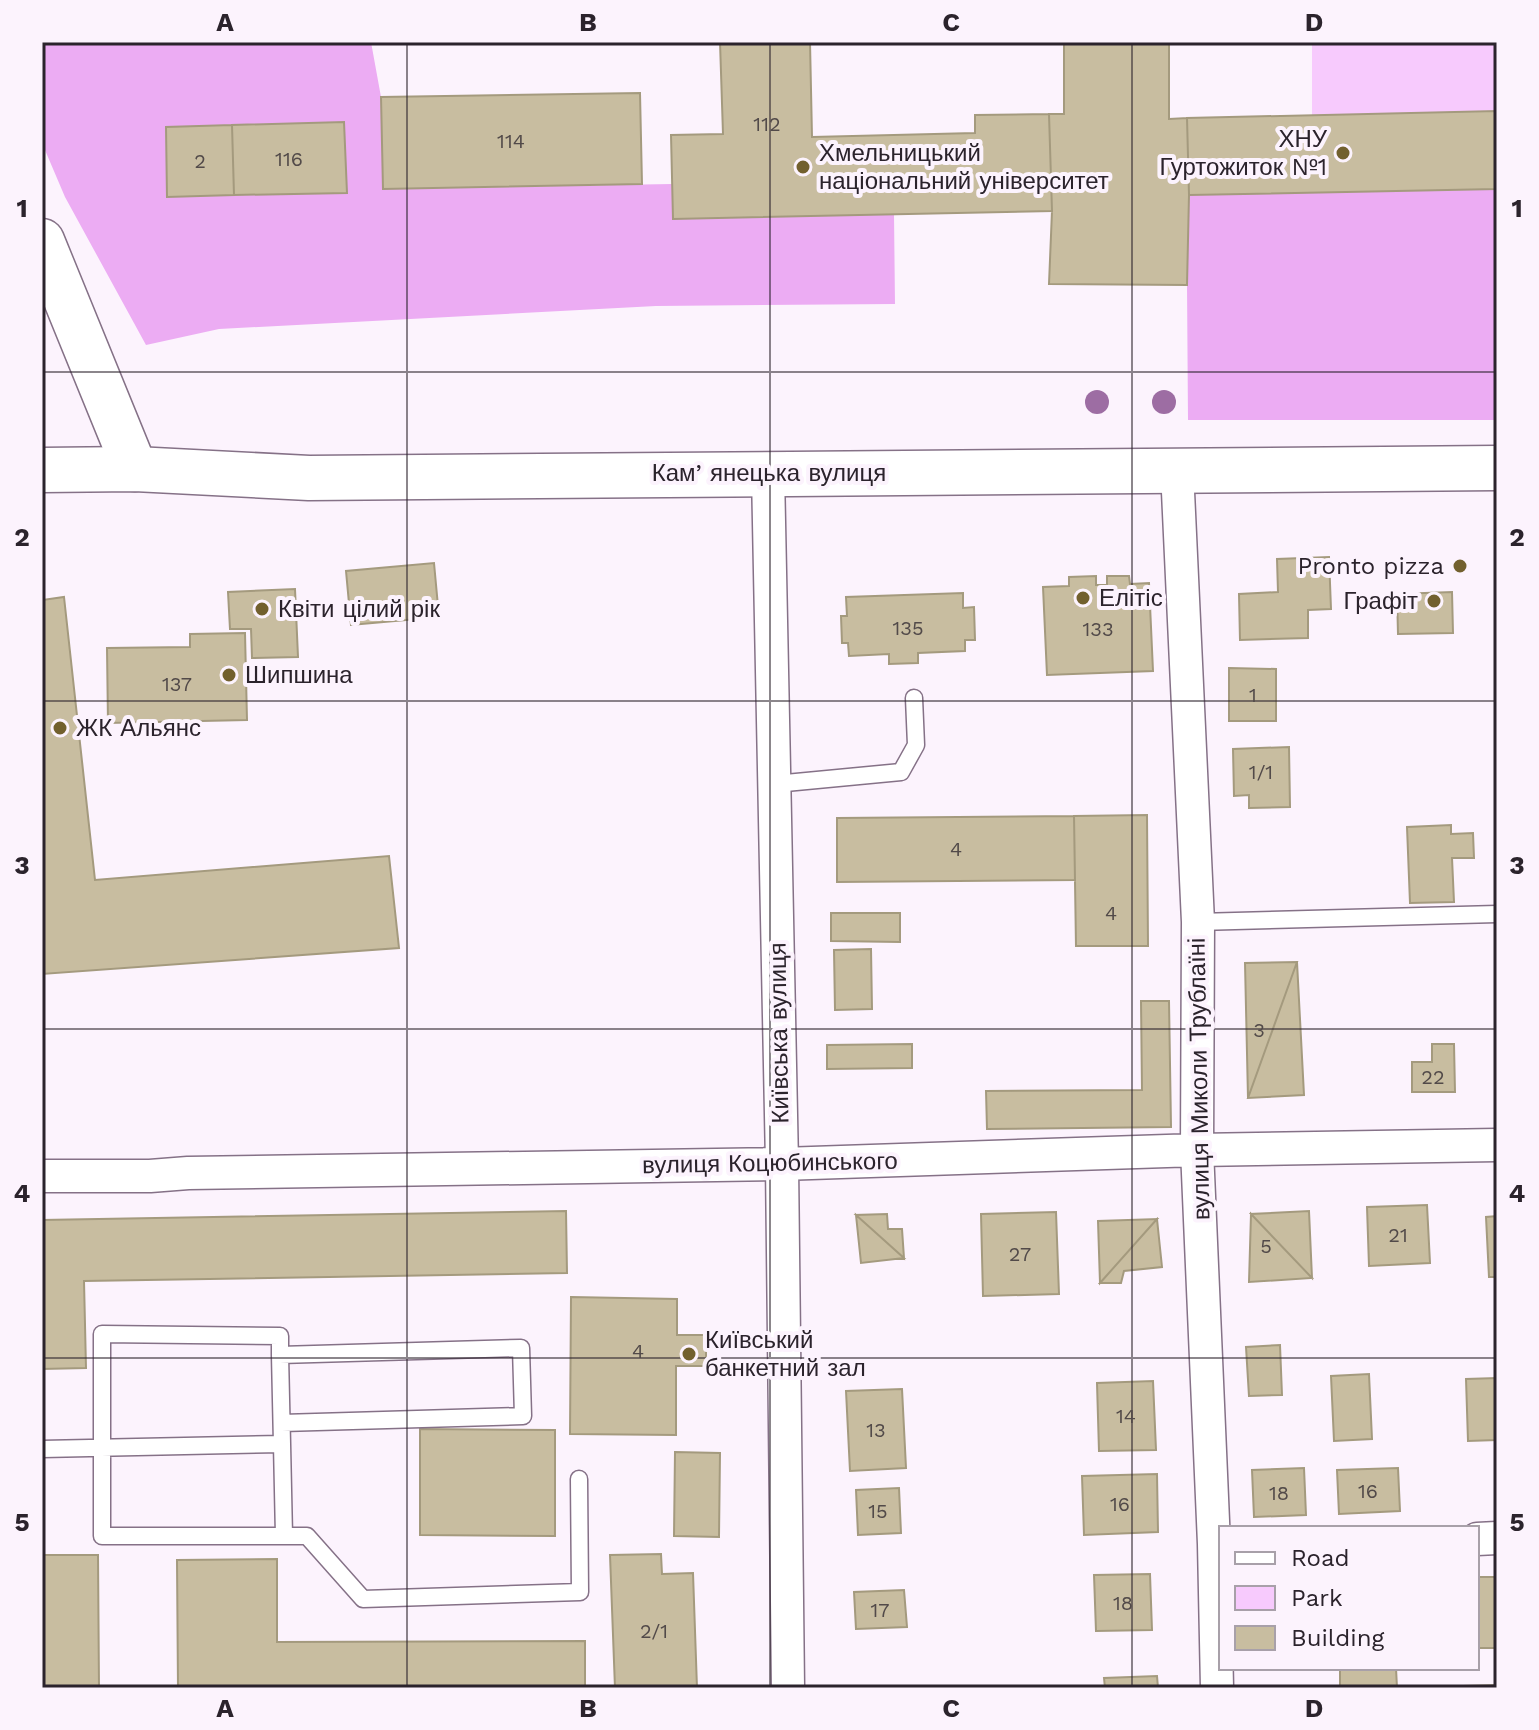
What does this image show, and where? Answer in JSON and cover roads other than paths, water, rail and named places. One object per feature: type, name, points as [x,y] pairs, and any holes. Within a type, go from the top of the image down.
[{"type":"main road","points":[[42,241],[135,469]]},
{"type":"main road","name":"Камʼянецька вулиця","points":[[42,470],[135,469],[309,478],[1497,468]]},
{"type":"street","name":"вулиця Миколи Трублаїні","points":[[1177,470],[1198,922],[1197,1150],[1218,1544],[1217,1688]]},
{"type":"street","name":"Київська вулиця","points":[[768,473],[782,1164],[788,1688]]},
{"type":"street","name":"вулиця Коцюбинського","points":[[42,1176],[782,1164],[1197,1150],[1497,1145]]},
{"type":"lane","points":[[775,784],[901,772],[916,745],[914,698]]},
{"type":"lane","points":[[1198,922],[1497,914]]},
{"type":"lane","points":[[284,1536],[280,1336],[102,1334],[102,1536],[284,1536],[307,1536],[363,1599],[580,1592],[579,1479]]},
{"type":"lane","points":[[280,1355],[521,1348],[522,1362],[523,1416],[282,1423]]},
{"type":"lane","points":[[42,1449],[282,1444]]},
{"type":"place","name":"ХНУ Гуртожиток №1","points":[[1343,153]]},
{"type":"place","name":"Хмельницький національний університет","points":[[803,167]]},
{"type":"place","name":"Pronto pizza","points":[[1460,566]]},
{"type":"place","name":"Елітіс","points":[[1083,598]]},
{"type":"place","name":"Графіт","points":[[1434,601]]},
{"type":"place","name":"Квіти цілий рік","points":[[262,609]]},
{"type":"place","name":"Шипшина","points":[[229,675]]},
{"type":"place","name":"ЖК Альянс","points":[[60,728]]},
{"type":"place","name":"Київський банкетний зал","points":[[689,1354]]}]
